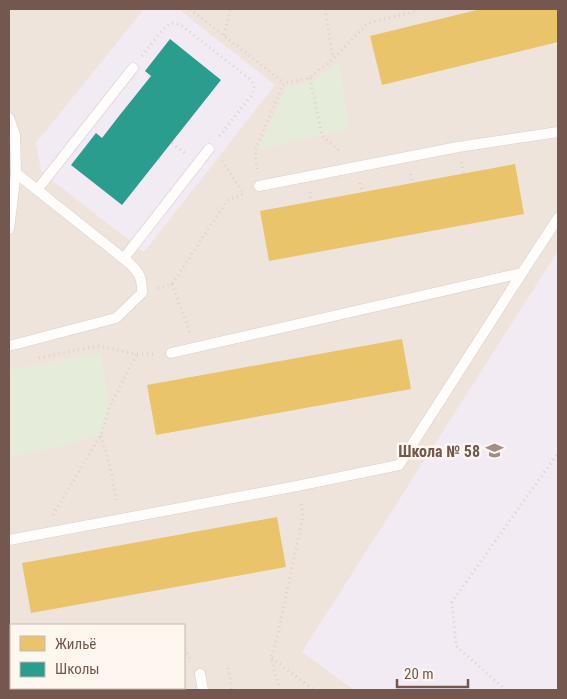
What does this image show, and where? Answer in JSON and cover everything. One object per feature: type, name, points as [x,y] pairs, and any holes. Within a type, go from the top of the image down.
[{"type":"lane","points":[[38,190],[133,68]]},
{"type":"lane","points":[[9,118],[15,135],[16,173],[9,229]]},
{"type":"lane","points":[[259,186],[458,147],[558,132]]},
{"type":"lane","points":[[124,258],[210,148]]},
{"type":"lane","points":[[9,346],[116,318],[142,293],[142,282],[137,271],[124,258],[16,173]]},
{"type":"lane","points":[[9,540],[298,486],[399,465],[558,218]]},
{"type":"lane","points":[[171,353],[522,272]]},
{"type":"lane","points":[[200,674],[204,690]]},
{"type":"path","points":[[190,9],[284,83],[310,78],[334,59],[368,23],[417,11],[416,9]]},
{"type":"path","points":[[224,35],[230,9]]},
{"type":"path","points":[[325,9],[334,59]]},
{"type":"path","points":[[133,68],[164,28],[176,23],[250,79],[254,84],[251,96],[210,148]]},
{"type":"path","points":[[310,78],[322,136],[357,166]]},
{"type":"path","points":[[195,347],[172,284],[227,201],[259,186],[255,150],[284,83]]},
{"type":"path","points":[[219,157],[243,194]]},
{"type":"path","points":[[463,168],[464,174]]},
{"type":"path","points":[[30,360],[98,346],[137,354],[109,408],[101,435],[42,535]]},
{"type":"path","points":[[101,435],[110,467],[120,520]]},
{"type":"path","points":[[506,690],[456,646],[452,602],[558,453]]},
{"type":"path","points":[[280,690],[271,658],[304,514],[298,486]]},
{"type":"path","points":[[271,658],[314,690]]},
{"type":"path","points":[[228,668],[232,690]]},
{"type":"shaded area","points":[[9,9],[558,9],[558,690],[9,690]]},
{"type":"shaded area","points":[[144,9],[178,9],[275,85],[144,252],[41,170],[36,143]]},
{"type":"shaded area","name":"Школа № 58","points":[[558,251],[558,690],[354,690],[302,652]]},
{"type":"shaded area","points":[[10,674],[10,689],[178,690],[9,690]]},
{"type":"green space","points":[[339,60],[349,129],[259,149],[286,87],[314,81]]},
{"type":"green space","points":[[101,353],[109,408],[101,435],[9,457],[9,370]]},
{"type":"building: Жильё","points":[[481,9],[558,9],[558,42],[382,85],[370,36]]},
{"type":"building: Жильё","points":[[515,164],[524,214],[269,261],[260,211]]},
{"type":"building: Жильё","points":[[402,339],[411,389],[156,435],[147,385]]},
{"type":"building: Жильё","points":[[277,517],[286,567],[31,613],[22,563]]},
{"type":"building: Школы","points":[[170,39],[221,80],[122,205],[71,165],[96,133],[102,138],[151,76],[145,71]]},
{"type":"place","name":"Школа № 58","points":[[494,451]]}]
